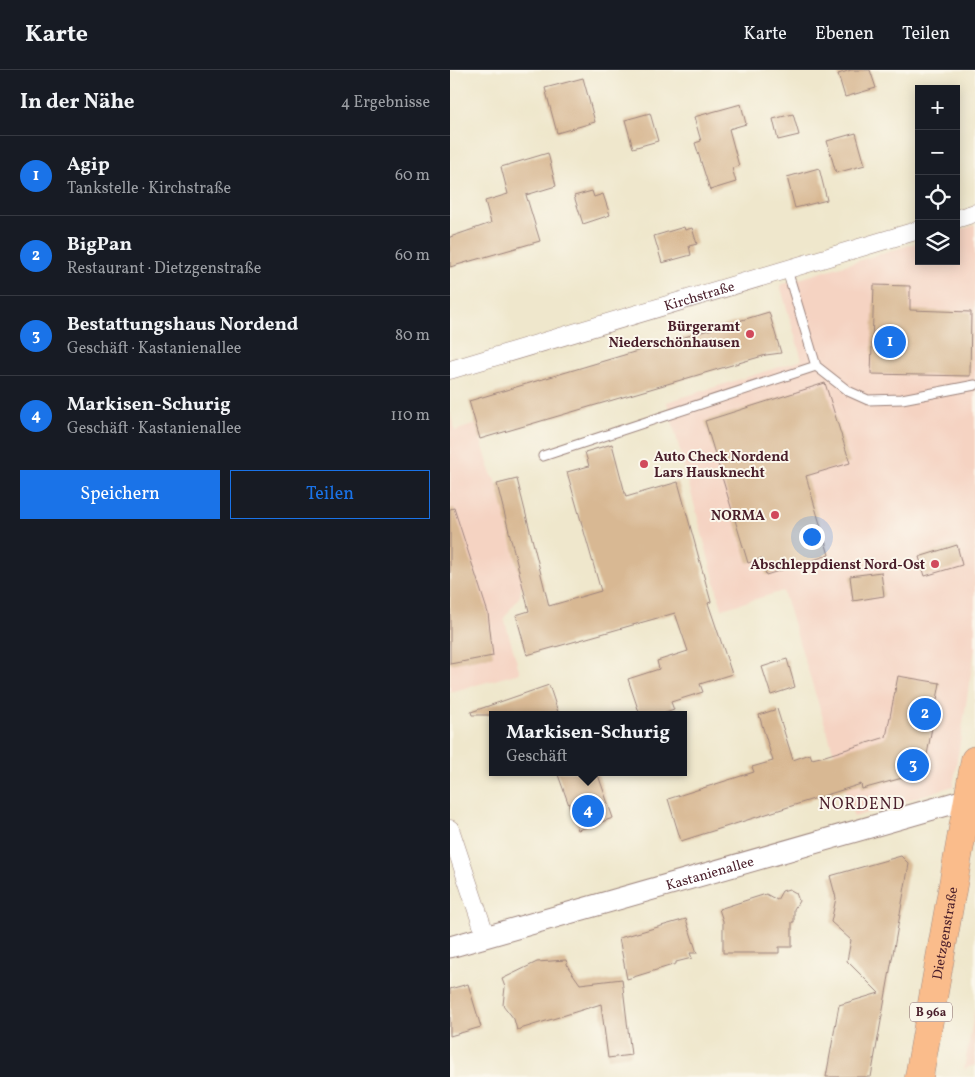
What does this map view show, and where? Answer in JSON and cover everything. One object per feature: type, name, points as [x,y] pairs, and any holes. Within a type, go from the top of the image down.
[{"type":"main road","name":"Dietzgenstraße","points":[[919,1077],[975,760]]},
{"type":"street","points":[[960,218],[975,213]]},
{"type":"street","name":"Kirchstraße","points":[[450,370],[915,231]]},
{"type":"street","name":"Kastanienallee","points":[[450,947],[968,799]]},
{"type":"street","points":[[450,830],[486,937]]},
{"type":"lane","points":[[787,270],[816,366],[848,391],[868,400],[902,399],[975,385]]},
{"type":"lane","points":[[543,456],[816,366]]},
{"type":"shaded area","points":[[975,225],[975,648],[953,786],[854,817],[783,591],[722,609],[667,402],[802,360],[780,285],[915,243],[915,265],[960,265],[960,230]]},
{"type":"shaded area","points":[[450,414],[455,431],[476,424],[491,473],[497,484],[522,583],[520,596],[504,618],[520,673],[450,692]]},
{"type":"shaded area","points":[[975,1008],[975,1065],[964,1069],[970,1036]]},
{"type":"building","points":[[851,70],[870,70],[876,88],[845,97],[838,74]]},
{"type":"building","points":[[583,78],[595,122],[557,133],[545,88]]},
{"type":"building","points":[[741,104],[746,124],[729,129],[739,166],[732,168],[736,182],[710,190],[695,143],[701,141],[694,117]]},
{"type":"building","points":[[650,113],[658,141],[633,148],[625,120]]},
{"type":"building","points":[[793,114],[799,135],[778,140],[773,119]]},
{"type":"building","points":[[856,133],[865,165],[836,173],[827,141]]},
{"type":"building","points":[[548,153],[556,186],[526,195],[540,241],[450,267],[450,237],[491,223],[485,201],[508,194],[501,167]]},
{"type":"building","points":[[819,168],[827,200],[795,208],[787,177]]},
{"type":"building","points":[[592,191],[594,197],[603,194],[610,215],[583,224],[574,196]]},
{"type":"building","points":[[684,227],[685,230],[692,228],[697,244],[689,246],[691,255],[662,263],[654,236]]},
{"type":"building","points":[[874,285],[910,286],[910,310],[971,312],[970,376],[871,374]]},
{"type":"building","points":[[769,312],[781,353],[766,355],[480,439],[469,401]]},
{"type":"building","name":"NORMA","points":[[825,383],[850,463],[806,476],[829,555],[766,575],[762,558],[748,563],[705,421]]},
{"type":"building","points":[[612,444],[626,497],[678,482],[711,602],[708,603],[732,674],[700,684],[703,692],[671,702],[674,710],[671,711],[639,711],[628,679],[659,669],[657,661],[688,651],[675,613],[527,655],[516,615],[529,611],[497,484],[517,479],[549,606],[601,591],[567,472],[589,466],[585,452]]},
{"type":"building","points":[[454,508],[488,613],[493,656],[450,664],[450,509]]},
{"type":"building","points":[[957,545],[962,565],[925,576],[919,557]]},
{"type":"building","points":[[881,572],[884,596],[853,601],[850,576]]},
{"type":"building","points":[[787,659],[795,687],[771,695],[762,667]]},
{"type":"building","points":[[898,676],[940,683],[925,766],[917,774],[862,789],[861,784],[681,841],[668,799],[754,772],[752,767],[773,761],[759,715],[777,709],[793,760],[810,754],[812,759],[825,756],[886,737]]},
{"type":"building","points":[[549,685],[558,711],[489,711],[489,715],[472,715],[471,712]]},
{"type":"building","points":[[558,776],[598,776],[613,818],[578,830]]},
{"type":"building","points":[[901,856],[909,864],[871,1077],[826,1077],[839,1005],[879,993],[847,961],[851,940],[831,922],[836,898],[830,876]]},
{"type":"building","points":[[789,889],[796,893],[799,901],[794,909],[794,922],[792,922],[792,947],[779,947],[779,953],[723,953],[723,921],[719,909],[766,894],[777,900],[782,891]]},
{"type":"building","points":[[686,919],[697,953],[690,953],[692,958],[676,962],[676,964],[627,979],[619,938]]},
{"type":"building","points":[[566,960],[568,967],[580,984],[622,979],[631,1055],[608,1058],[601,1004],[517,1030],[514,1019],[503,1005],[505,987],[502,979],[537,962]]},
{"type":"building","points":[[468,984],[481,1027],[450,1036],[450,989]]},
{"type":"place","name":"Bürgeramt Niederschönhausen","points":[[750,334]]},
{"type":"place","name":"Agip","points":[[890,342]]},
{"type":"place","name":"Auto Check Nordend Lars Hausknecht","points":[[644,464]]},
{"type":"place","name":"NORMA","points":[[775,515]]},
{"type":"place","name":"Abschleppdienst Nord-Ost","points":[[935,564]]},
{"type":"place","name":"BigPan","points":[[925,714]]},
{"type":"place","name":"Bestattungshaus Nordend","points":[[913,765]]},
{"type":"place","name":"Markisen-Schurig","points":[[588,811]]},
{"type":"district","name":"NORDEND","points":[[862,803]]}]
